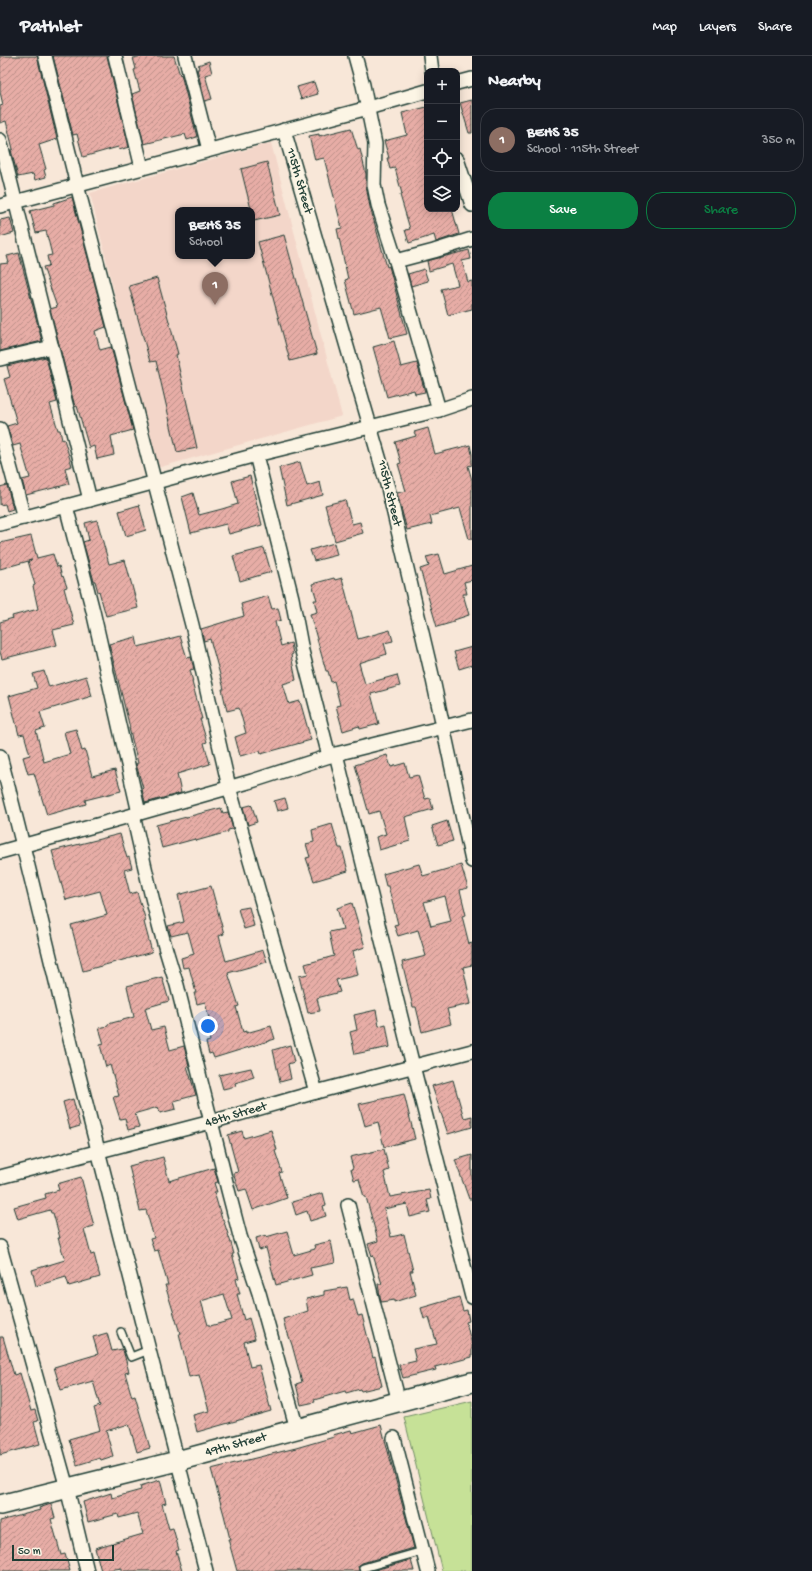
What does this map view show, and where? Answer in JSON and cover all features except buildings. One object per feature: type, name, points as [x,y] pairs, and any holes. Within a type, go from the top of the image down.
[{"type":"main road","name":"49th Street","points":[[0,1505],[177,1461],[472,1382]]},
{"type":"street","points":[[45,56],[77,185],[194,632],[229,787],[316,1092]]},
{"type":"street","points":[[115,56],[142,168]]},
{"type":"street","points":[[185,56],[209,150]]},
{"type":"street","points":[[355,56],[375,144],[374,185],[378,205],[396,261],[439,410]]},
{"type":"street","points":[[430,56],[432,68]]},
{"type":"street","points":[[460,82],[472,79]]},
{"type":"street","points":[[0,206],[424,92]]},
{"type":"street","name":"115th Street","points":[[284,130],[371,426],[398,530],[472,860]]},
{"type":"street","points":[[0,140],[90,500]]},
{"type":"street","points":[[460,168],[472,205]]},
{"type":"street","points":[[396,261],[472,239]]},
{"type":"street","points":[[0,359],[52,347]]},
{"type":"street","points":[[0,524],[256,455],[371,426],[471,404]]},
{"type":"street","points":[[0,429],[24,518]]},
{"type":"street","points":[[256,455],[292,598],[302,651],[333,755],[472,1297]]},
{"type":"street","points":[[66,506],[94,610],[154,908],[177,985],[240,1236],[259,1293],[297,1429]]},
{"type":"street","points":[[0,852],[229,787],[333,755],[472,720]]},
{"type":"street","points":[[0,756],[24,846],[45,939],[98,1151],[206,1571]]},
{"type":"street","name":"48th Street","points":[[0,1178],[413,1066],[472,1052]]},
{"type":"street","points":[[348,1205],[399,1402]]},
{"type":"street","points":[[0,1247],[67,1488],[87,1571]]},
{"type":"street","points":[[394,1438],[428,1571]]},
{"type":"lane","points":[[121,1332],[131,1357],[149,1350]]},
{"type":"lane","points":[[363,1568],[423,1551]]},
{"type":"shaded area","points":[[271,143],[342,416],[157,468],[90,193]]},
{"type":"green space","points":[[472,1401],[472,1571],[442,1571],[404,1417]]},
{"type":"place","name":"BEHS 35","points":[[215,305]]}]
